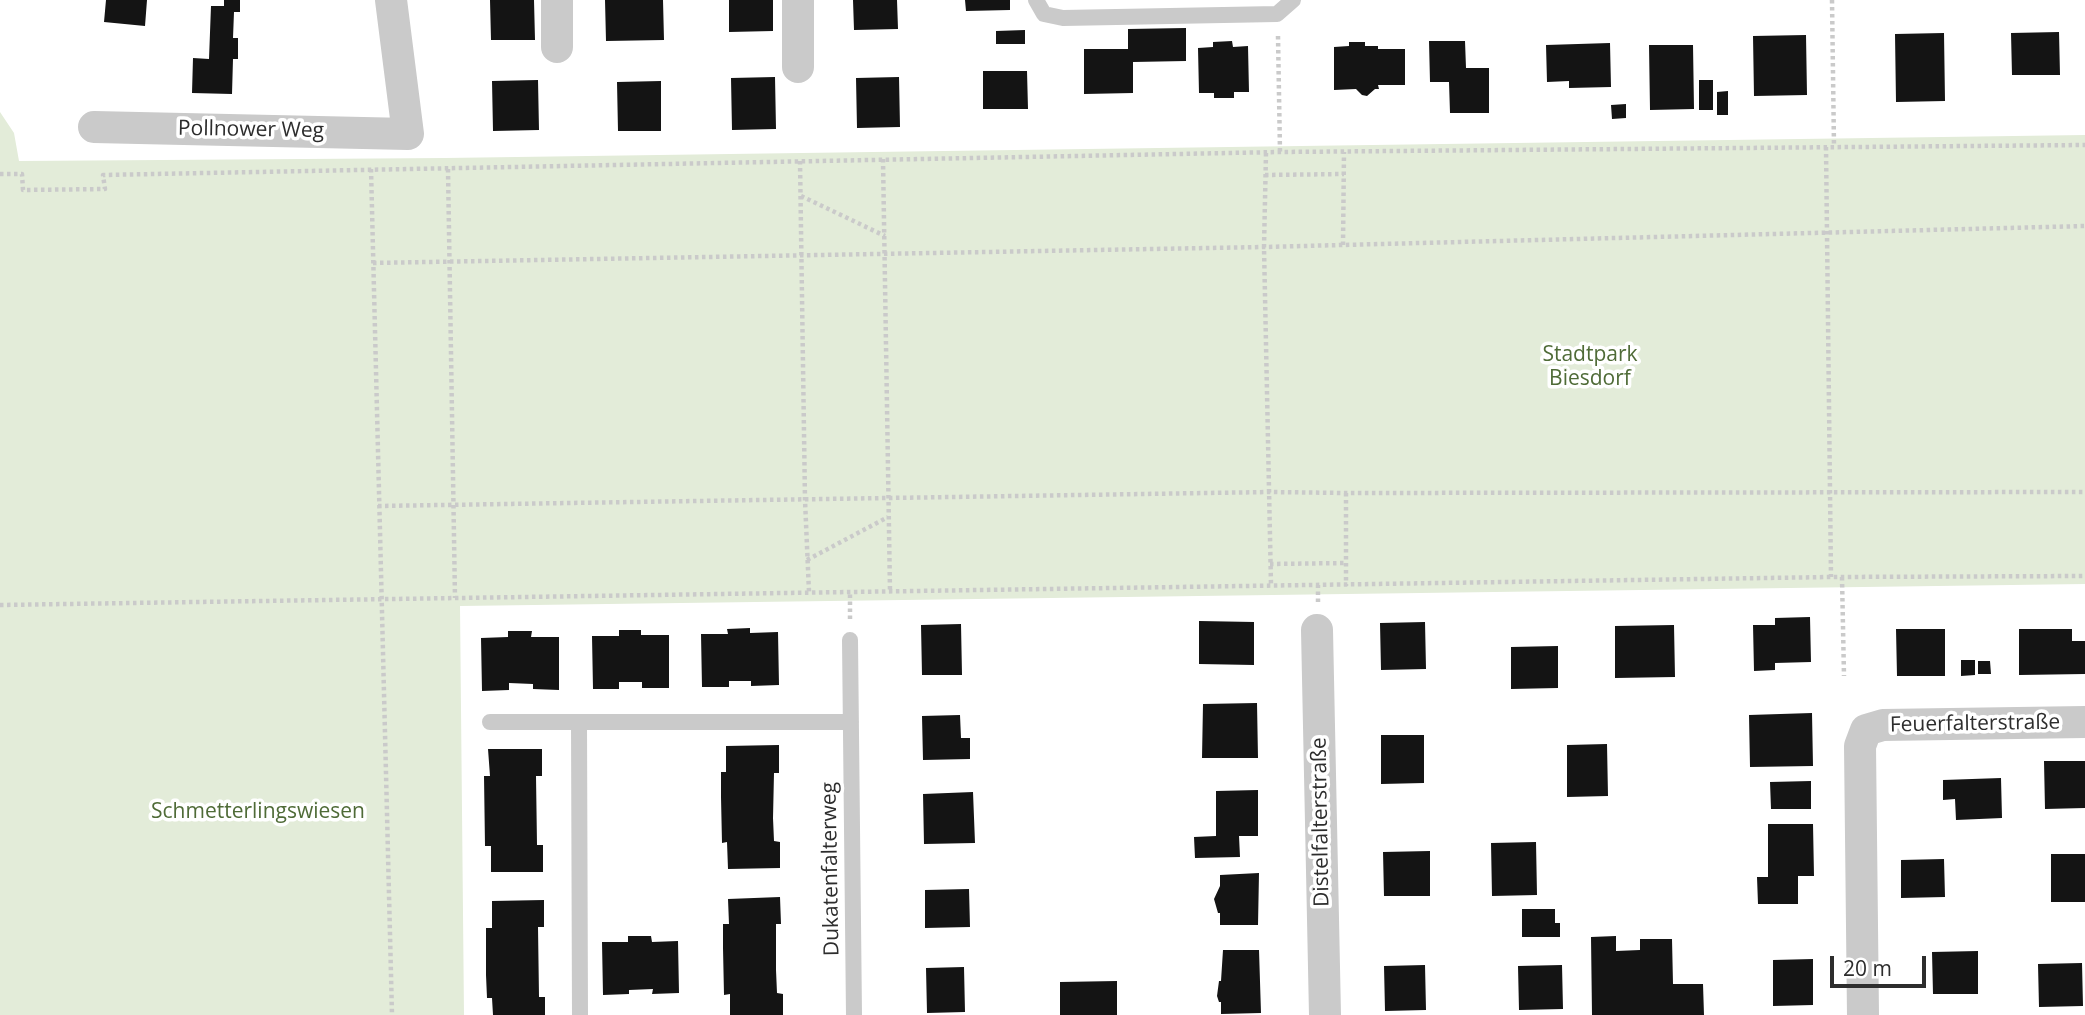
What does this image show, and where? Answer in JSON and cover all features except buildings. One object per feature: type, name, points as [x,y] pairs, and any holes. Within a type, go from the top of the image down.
[{"type":"street","name":"Pollnower Weg","points":[[94,127],[408,134],[391,0]]},
{"type":"street","points":[[556,0],[557,47]]},
{"type":"street","points":[[797,0],[798,67]]},
{"type":"street","name":"Distelfalterstraße","points":[[1317,630],[1325,1015]]},
{"type":"street","name":"Feuerfalterstraße","points":[[1863,1015],[1860,746],[1866,730],[1883,725],[2085,722]]},
{"type":"lane","points":[[1035,0],[1044,14],[1063,18],[1277,14],[1293,0]]},
{"type":"lane","name":"Dukatenfalterweg","points":[[850,640],[854,1015]]},
{"type":"lane","points":[[490,722],[851,722]]},
{"type":"lane","points":[[579,722],[580,1015]]},
{"type":"path","points":[[1832,0],[1834,147]]},
{"type":"path","points":[[1277,14],[1280,152]]},
{"type":"path","points":[[0,174],[22,174],[23,190],[105,189],[103,175],[1280,152],[2085,145]]},
{"type":"path","points":[[1826,147],[1831,577]]},
{"type":"path","points":[[1343,245],[1344,152]]},
{"type":"path","points":[[1266,153],[1264,247],[1271,585]]},
{"type":"path","points":[[883,159],[890,591]]},
{"type":"path","points":[[800,161],[809,592]]},
{"type":"path","points":[[371,169],[391,1015]]},
{"type":"path","points":[[448,169],[455,598]]},
{"type":"path","points":[[1265,175],[1344,174]]},
{"type":"path","points":[[801,196],[885,236]]},
{"type":"path","points":[[373,263],[1264,247],[2085,226]]},
{"type":"path","points":[[378,506],[1270,492],[2085,492]]},
{"type":"path","points":[[1346,493],[1346,586]]},
{"type":"path","points":[[807,560],[888,517]]},
{"type":"path","points":[[1270,564],[1347,563]]},
{"type":"path","points":[[0,605],[1831,577],[2085,576]]},
{"type":"path","points":[[1842,577],[1844,676]]},
{"type":"green space","name":"Stadtpark Biesdorf","points":[[0,112],[14,133],[19,161],[445,158],[2085,135],[2085,584],[460,606],[464,1015],[0,1015]]},
{"type":"park label","name":"Schmetterlingswiesen","points":[[258,812]]}]
